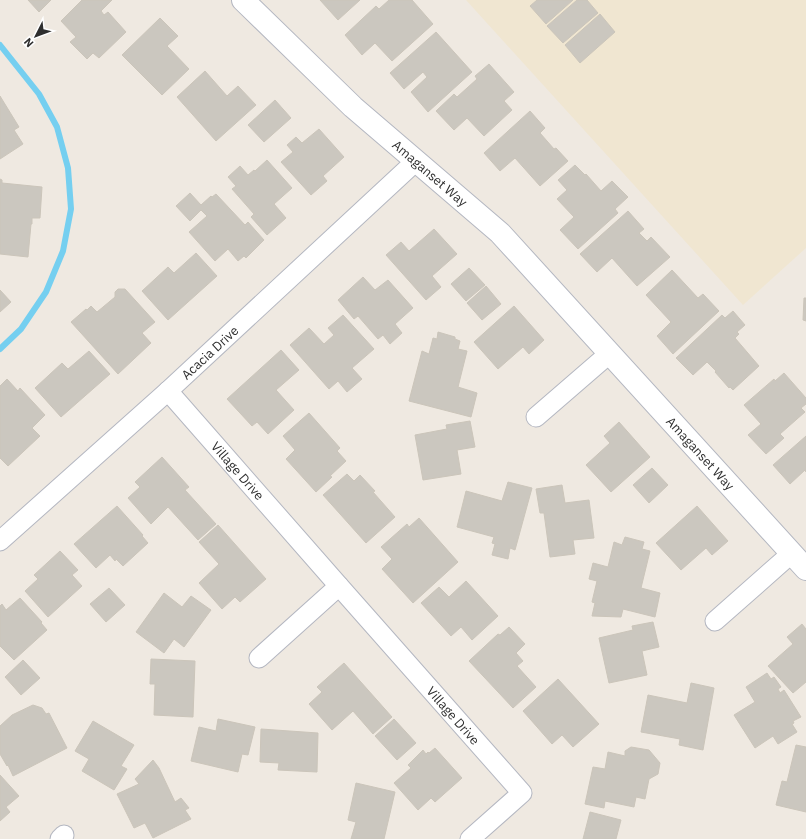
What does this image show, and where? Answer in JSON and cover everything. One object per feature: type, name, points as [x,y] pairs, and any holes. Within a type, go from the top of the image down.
[{"type":"street","name":"Amaganset Way","points":[[243,0],[352,107],[500,233],[799,561],[715,621]]},
{"type":"street","name":"Acacia Drive","points":[[0,541],[168,391],[416,161]]},
{"type":"street","points":[[536,417],[610,353]]},
{"type":"street","name":"Village Drive","points":[[168,391],[522,793],[470,839]]},
{"type":"street","points":[[259,658],[339,586]]},
{"type":"shaded area","points":[[466,0],[806,0],[806,248],[743,305]]},
{"type":"building","points":[[28,0],[51,0],[39,12]]},
{"type":"building","points":[[82,0],[112,0],[101,11],[104,15],[108,12],[126,32],[99,58],[93,53],[87,59],[70,42],[76,37],[61,21]]},
{"type":"building","points":[[320,0],[360,0],[338,20]]},
{"type":"building","points":[[389,0],[412,0],[433,24],[392,61],[375,43],[362,55],[345,35],[376,6],[379,9]]},
{"type":"building","points":[[537,0],[573,0],[546,24],[530,6]]},
{"type":"building","points":[[577,0],[587,0],[598,13],[563,43],[547,26]]},
{"type":"building","points":[[600,14],[615,32],[580,63],[565,45]]},
{"type":"building","points":[[160,18],[178,36],[167,46],[189,69],[162,95],[122,55]]},
{"type":"building","points":[[436,32],[472,72],[428,112],[411,92],[427,77],[423,72],[404,89],[390,73]]},
{"type":"building","points":[[489,64],[514,92],[504,101],[512,110],[484,136],[467,118],[454,130],[436,111],[454,94],[457,97],[477,79],[475,76]]},
{"type":"building","points":[[205,71],[227,96],[238,86],[256,105],[216,141],[177,97]]},
{"type":"building","points":[[0,96],[19,127],[14,130],[23,144],[0,159]]},
{"type":"building","points":[[275,100],[291,118],[264,142],[248,125]]},
{"type":"building","points":[[530,111],[545,128],[540,133],[554,149],[556,148],[568,161],[540,186],[515,158],[500,171],[484,153]]},
{"type":"building","points":[[319,129],[344,157],[323,176],[327,181],[311,195],[281,162],[293,152],[287,145],[296,137],[302,143]]},
{"type":"building","points":[[267,160],[292,188],[274,204],[286,218],[267,235],[251,217],[254,214],[232,189],[236,186],[228,177],[240,166],[248,175]]},
{"type":"building","points":[[575,165],[585,175],[586,174],[601,191],[612,181],[628,197],[615,209],[618,213],[578,249],[560,230],[574,217],[557,199],[567,190],[558,180]]},
{"type":"building","points":[[0,179],[2,180],[2,183],[42,187],[40,218],[32,218],[28,257],[0,254]]},
{"type":"building","points":[[190,193],[201,205],[211,196],[212,197],[216,194],[245,225],[248,222],[264,240],[246,258],[244,256],[238,261],[228,249],[215,261],[189,232],[207,216],[201,210],[190,221],[176,206]]},
{"type":"building","points":[[628,211],[644,229],[639,233],[647,241],[651,237],[670,257],[637,286],[612,258],[597,272],[580,254]]},
{"type":"building","points":[[434,229],[457,254],[432,276],[441,287],[426,300],[386,255],[401,242],[409,251]]},
{"type":"building","points":[[196,253],[217,276],[168,320],[142,291],[168,267],[174,273]]},
{"type":"building","points":[[469,268],[485,285],[466,301],[451,284]]},
{"type":"building","points":[[672,270],[698,298],[703,294],[719,311],[673,354],[657,336],[671,322],[646,295]]},
{"type":"building","points":[[363,277],[375,290],[388,280],[413,308],[395,324],[402,333],[390,344],[383,335],[378,339],[358,316],[354,319],[338,300]]},
{"type":"building","points":[[486,286],[501,304],[482,320],[467,303]]},
{"type":"building","points":[[118,289],[125,289],[155,322],[142,333],[151,343],[118,374],[71,322],[91,306],[97,312],[115,297],[115,292]]},
{"type":"building","points":[[0,290],[11,302],[0,312]]},
{"type":"building","points":[[804,298],[806,298],[806,321],[803,320]]},
{"type":"building","points":[[514,306],[544,340],[529,354],[523,347],[498,369],[474,342]]},
{"type":"building","points":[[733,311],[745,325],[737,332],[739,334],[735,338],[759,366],[733,390],[730,387],[729,388],[707,362],[693,375],[676,358],[722,315],[725,318]]},
{"type":"building","points":[[343,315],[374,349],[352,368],[362,379],[347,392],[338,381],[329,389],[290,345],[309,328],[324,344],[334,335],[328,328]]},
{"type":"building","points":[[438,332],[455,337],[455,339],[460,341],[458,349],[467,351],[458,387],[477,393],[471,417],[409,401],[422,351],[429,354],[433,338],[437,339]]},
{"type":"building","points":[[281,350],[299,370],[276,390],[294,410],[268,434],[257,422],[252,426],[227,399]]},
{"type":"building","points":[[89,351],[110,374],[61,417],[35,388],[62,363],[68,369]]},
{"type":"building","points":[[784,373],[806,398],[806,404],[801,408],[805,412],[780,434],[784,438],[766,454],[748,435],[761,424],[744,405],[774,379],[775,381]]},
{"type":"building","points":[[7,379],[18,391],[20,388],[45,415],[32,428],[40,436],[8,466],[0,458],[0,386]]},
{"type":"building","points":[[309,413],[340,448],[337,451],[346,461],[316,492],[286,459],[295,450],[283,436]]},
{"type":"building","points":[[470,421],[475,447],[457,450],[461,474],[423,480],[415,435],[447,429],[446,425]]},
{"type":"building","points":[[619,422],[650,457],[611,492],[586,465],[610,443],[604,436]]},
{"type":"building","points":[[806,436],[806,472],[805,470],[790,484],[773,465]]},
{"type":"building","points":[[162,457],[189,487],[185,490],[216,524],[198,540],[168,507],[151,524],[128,498],[140,487],[135,482]]},
{"type":"building","points":[[652,468],[668,485],[649,503],[633,485]]},
{"type":"building","points":[[347,474],[354,481],[360,475],[375,491],[373,492],[395,517],[366,543],[323,495]]},
{"type":"building","points":[[508,482],[532,488],[515,550],[510,548],[508,559],[492,555],[495,544],[492,543],[494,537],[457,527],[466,491],[502,501]]},
{"type":"building","points":[[562,485],[565,503],[589,500],[594,538],[573,540],[575,554],[550,557],[544,513],[540,513],[536,489]]},
{"type":"building","points":[[117,506],[143,535],[142,536],[148,543],[123,566],[116,559],[115,561],[110,555],[96,568],[74,544]]},
{"type":"building","points":[[697,506],[728,541],[712,555],[706,548],[681,570],[656,543]]},
{"type":"building","points":[[419,518],[458,562],[413,603],[382,569],[392,559],[381,547],[407,524],[409,527]]},
{"type":"building","points":[[218,525],[266,579],[240,602],[235,597],[222,609],[199,583],[219,564],[199,542]]},
{"type":"building","points":[[625,537],[644,542],[642,549],[650,551],[641,588],[660,593],[655,617],[623,609],[621,617],[592,616],[595,603],[592,602],[597,581],[589,579],[593,563],[608,567],[614,542],[622,545]]},
{"type":"building","points":[[60,551],[78,570],[72,575],[82,586],[48,617],[25,591],[38,579],[34,575]]},
{"type":"building","points":[[466,581],[498,616],[472,640],[461,627],[451,636],[421,603],[439,587],[449,597]]},
{"type":"building","points":[[109,588],[125,605],[106,622],[90,604]]},
{"type":"building","points":[[164,593],[182,607],[191,596],[211,610],[184,647],[174,639],[164,653],[136,632]]},
{"type":"building","points":[[20,598],[42,622],[41,623],[47,630],[14,660],[0,646],[0,606],[2,604],[6,610]]},
{"type":"building","points":[[653,622],[659,647],[642,651],[647,675],[609,683],[599,638],[633,630],[632,626]]},
{"type":"building","points":[[802,624],[806,629],[806,682],[793,693],[768,666],[793,644],[787,637]]},
{"type":"building","points":[[509,627],[525,644],[516,653],[523,661],[517,666],[536,687],[513,708],[469,661],[498,634],[500,635]]},
{"type":"building","points":[[151,659],[195,661],[193,717],[154,715],[155,684],[150,684]]},
{"type":"building","points":[[23,660],[40,678],[21,695],[5,677]]},
{"type":"building","points":[[344,663],[392,717],[373,734],[353,711],[332,730],[309,704],[322,692],[317,687]]},
{"type":"building","points":[[767,673],[771,679],[774,677],[781,687],[778,689],[780,693],[784,690],[801,717],[793,721],[794,723],[792,724],[797,732],[778,744],[773,736],[755,748],[734,715],[755,702],[746,687]]},
{"type":"building","points":[[558,679],[599,724],[573,747],[562,735],[552,744],[523,711]]},
{"type":"building","points":[[691,683],[714,688],[703,750],[679,745],[680,739],[641,732],[648,695],[687,703]]},
{"type":"building","points":[[33,705],[42,708],[46,714],[49,713],[67,748],[13,776],[8,765],[7,766],[0,754],[0,726],[12,715]]},
{"type":"building","points":[[218,719],[255,727],[248,755],[242,754],[238,772],[191,761],[199,727],[216,731]]},
{"type":"building","points":[[394,719],[416,743],[397,760],[375,736]]},
{"type":"building","points":[[93,721],[134,745],[121,766],[127,769],[114,790],[82,771],[89,759],[75,751]]},
{"type":"building","points":[[261,729],[318,733],[317,772],[278,770],[279,763],[260,762]]},
{"type":"building","points":[[796,745],[806,747],[806,812],[776,805],[782,781],[787,782]]},
{"type":"building","points":[[631,747],[649,750],[660,763],[658,774],[649,779],[645,799],[636,797],[634,807],[605,801],[604,808],[585,804],[593,767],[605,769],[608,752],[625,756],[625,751]]},
{"type":"building","points":[[435,748],[462,778],[435,802],[431,798],[418,810],[394,783],[411,768],[408,765],[423,750],[426,754]]},
{"type":"building","points":[[153,760],[159,768],[175,802],[181,798],[189,808],[185,810],[191,819],[153,838],[145,823],[134,828],[117,794],[139,784],[135,779]]},
{"type":"building","points":[[0,775],[19,796],[6,807],[10,812],[0,821]]},
{"type":"building","points":[[356,783],[395,792],[384,839],[351,839],[356,822],[348,820]]},
{"type":"building","points":[[590,812],[621,820],[616,839],[583,839]]},
{"type":"waterway","points":[[0,45],[39,94],[57,127],[68,168],[71,209],[63,251],[46,292],[21,329],[0,349]]}]
